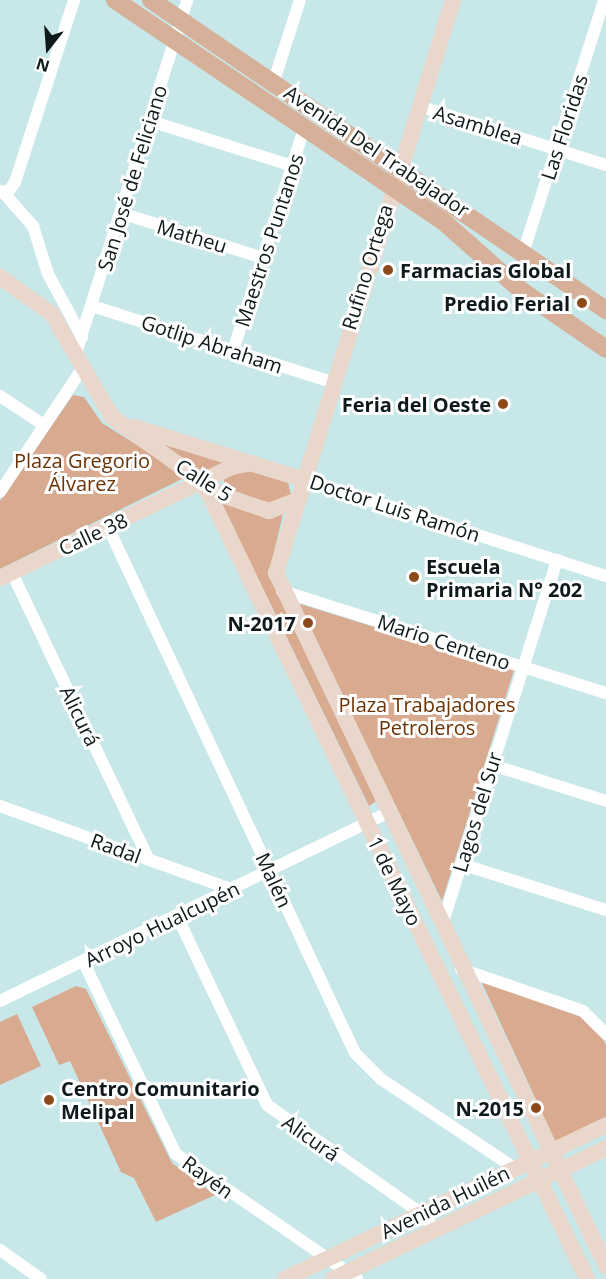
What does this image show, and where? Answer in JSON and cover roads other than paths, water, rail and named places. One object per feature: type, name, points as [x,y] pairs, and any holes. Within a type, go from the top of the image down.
[{"type":"main road","name":"Avenida Del Trabajador","points":[[115,0],[462,236],[522,291],[606,349]]},
{"type":"main road","name":"Avenida Del Trabajador","points":[[151,0],[606,310]]},
{"type":"main road","name":"Rufino Ortega","points":[[295,501],[391,187],[399,170],[453,0]]},
{"type":"main road","name":"Calle 5","points":[[0,277],[52,314],[100,404],[121,423],[227,498],[269,511],[295,501]]},
{"type":"main road","name":"Calle 5","points":[[121,423],[253,463]]},
{"type":"main road","name":"Doctor Luis Ramón","points":[[253,463],[302,479]]},
{"type":"main road","name":"Calle 38","points":[[6,576],[203,482],[253,463]]},
{"type":"main road","name":"1 de Mayo","points":[[203,482],[368,825],[523,1165],[540,1180],[587,1279]]},
{"type":"main road","name":"1 de Mayo","points":[[295,501],[275,566],[281,591],[548,1152],[606,1266]]},
{"type":"main road","name":"Avenida Huilén","points":[[285,1279],[606,1125]]},
{"type":"main road","name":"Avenida Huilén","points":[[346,1277],[436,1230],[606,1148]]},
{"type":"street","points":[[74,0],[15,182],[3,192],[33,226],[48,274],[82,337]]},
{"type":"street","name":"San José de Feliciano","points":[[0,492],[44,425],[79,363],[82,337],[187,0]]},
{"type":"street","points":[[273,84],[300,0]]},
{"type":"street","name":"Las Floridas","points":[[523,253],[604,0]]},
{"type":"street","name":"Asamblea","points":[[420,106],[606,165]]},
{"type":"street","points":[[150,121],[293,166]]},
{"type":"street","name":"Maestros Puntanos","points":[[233,351],[304,128]]},
{"type":"street","name":"Matheu","points":[[121,213],[263,258]]},
{"type":"street","name":"Gotlip Abraham","points":[[92,306],[332,382]]},
{"type":"street","points":[[0,396],[44,425]]},
{"type":"street","name":"Doctor Luis Ramón","points":[[302,479],[606,576]]},
{"type":"street","name":"Malén","points":[[108,527],[270,872],[363,1062],[523,1165]]},
{"type":"street","name":"Lagos del Sur","points":[[441,927],[556,560]]},
{"type":"street","name":"Alicurá","points":[[6,576],[149,860]]},
{"type":"street","name":"Mario Centeno","points":[[281,591],[606,693]]},
{"type":"street","points":[[492,765],[606,801]]},
{"type":"street","points":[[0,795],[3,807]]},
{"type":"street","name":"Radal","points":[[3,807],[233,890]]},
{"type":"street","name":"Arroyo Hualcupén","points":[[0,1001],[368,825],[387,813]]},
{"type":"street","points":[[461,864],[606,910]]},
{"type":"street","name":"Alicurá","points":[[177,916],[267,1105],[422,1214],[436,1230]]},
{"type":"street","name":"Rayén","points":[[83,961],[176,1154],[327,1259],[346,1277]]},
{"type":"street","points":[[460,968],[595,1017],[606,1034]]},
{"type":"street","points":[[0,1250],[41,1279]]},
{"type":"place","name":"Farmacias Global","points":[[388,270]]},
{"type":"place","name":"Predio Ferial","points":[[582,303]]},
{"type":"place","name":"Feria del Oeste","points":[[503,404]]},
{"type":"place","name":"Escuela Primaria N° 202","points":[[414,577]]},
{"type":"place","name":"N-2017","points":[[308,623]]},
{"type":"place","name":"Centro Comunitario Melipal","points":[[49,1100]]},
{"type":"place","name":"N-2015","points":[[536,1108]]},
{"type":"park label","name":"Plaza Gregorio Álvarez","points":[[82,472]]},
{"type":"park label","name":"Plaza Trabajadores Petroleros","points":[[427,716]]}]
